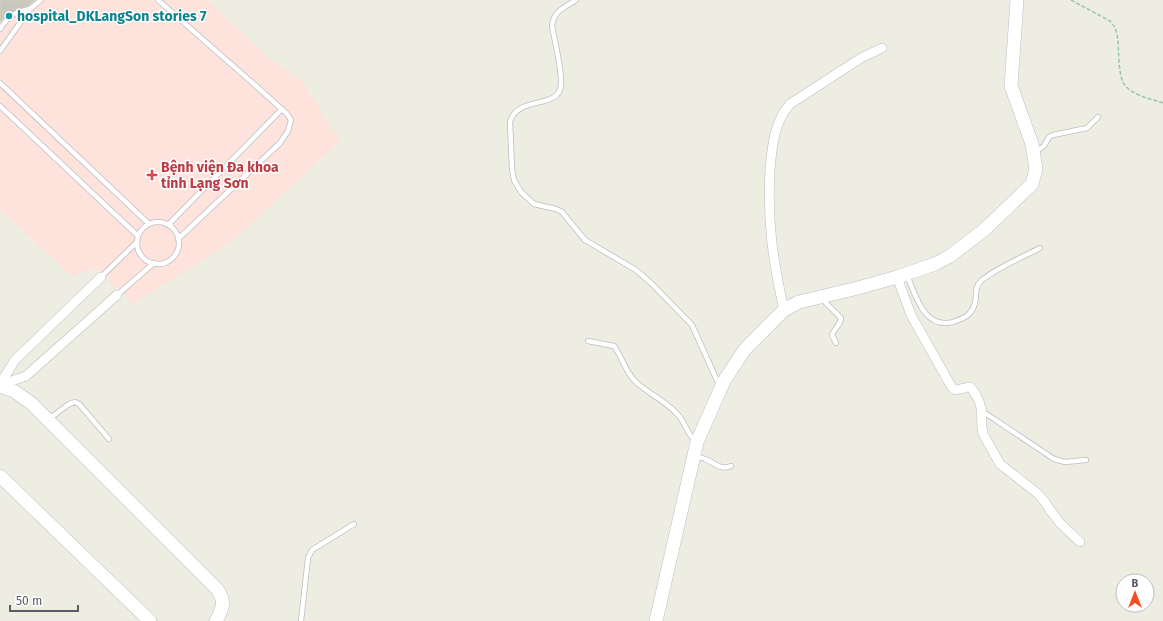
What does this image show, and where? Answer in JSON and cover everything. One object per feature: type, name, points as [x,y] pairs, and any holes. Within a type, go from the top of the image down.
[{"type":"main road","points":[[656,621],[697,442],[720,388],[730,370],[745,349],[784,310],[799,302],[858,288],[901,275],[935,264],[957,252],[984,230],[1028,188],[1036,174],[1036,162],[1030,135],[1011,86],[1017,0]]},
{"type":"main road","points":[[0,385],[25,398],[217,589],[223,602],[219,619]]},
{"type":"main road","points":[[0,476],[150,621]]},
{"type":"street","points":[[784,310],[774,261],[770,226],[771,163],[776,128],[790,104],[861,58],[882,48]]},
{"type":"street","points":[[901,275],[911,315],[951,386],[956,391],[967,387],[972,389],[982,406],[981,430],[997,461],[1004,469],[1030,486],[1045,502],[1060,523],[1080,542]]},
{"type":"street","points":[[0,385],[14,360],[101,277]]},
{"type":"street","points":[[0,385],[26,376],[118,295]]},
{"type":"lane","points":[[0,51],[30,9],[41,0]]},
{"type":"lane","points":[[158,0],[282,109],[291,120],[284,139],[178,239]]},
{"type":"lane","points":[[576,0],[558,11],[552,21],[561,77],[559,93],[554,97],[518,109],[511,117],[512,169],[514,180],[521,192],[534,204],[556,209],[562,212],[585,240],[636,270],[661,292],[692,325],[720,388]]},
{"type":"lane","points":[[0,29],[16,12],[30,9]]},
{"type":"lane","points":[[0,83],[149,224]]},
{"type":"lane","points":[[0,106],[138,236]]},
{"type":"lane","points":[[168,225],[282,109]]},
{"type":"lane","points":[[1034,153],[1044,146],[1049,137],[1052,135],[1087,128],[1098,117]]},
{"type":"lane","points":[[158,222],[168,225],[173,228],[178,239],[177,250],[174,255],[165,262],[154,263],[143,258],[137,242],[138,236],[144,227],[158,222]]},
{"type":"lane","points":[[101,277],[137,242]]},
{"type":"lane","points":[[901,275],[926,315],[932,320],[951,322],[970,314],[975,306],[976,287],[981,281],[994,272],[1040,248]]},
{"type":"lane","points":[[118,295],[154,263]]},
{"type":"lane","points":[[820,296],[841,318],[841,322],[833,331],[832,335],[836,343]]},
{"type":"lane","points":[[588,341],[614,346],[632,378],[642,388],[673,409],[684,423],[690,436],[697,442]]},
{"type":"lane","points":[[48,420],[69,404],[75,402],[79,404],[109,439]]},
{"type":"lane","points":[[982,411],[1054,459],[1065,462],[1086,460]]},
{"type":"lane","points":[[693,457],[703,458],[724,468],[731,466]]},
{"type":"lane","points":[[300,621],[309,554],[312,550],[354,524]]},
{"type":"path","points":[[1071,0],[1115,25],[1120,74],[1125,85],[1142,95],[1163,103]]},
{"type":"shaded area","name":"Bệnh viện Đa khoa tỉnh Lạng Sơn","points":[[0,0],[208,0],[271,60],[303,82],[340,141],[233,241],[133,304],[96,268],[71,276],[0,210]]},
{"type":"building","points":[[0,0],[35,0],[28,6],[11,12],[0,22]]},
{"type":"place","name":"hospital_DKLangSon stories 7","points":[[9,16]]},
{"type":"place","name":"Bệnh viện Đa khoa tỉnh Lạng Sơn","points":[[152,175]]}]
